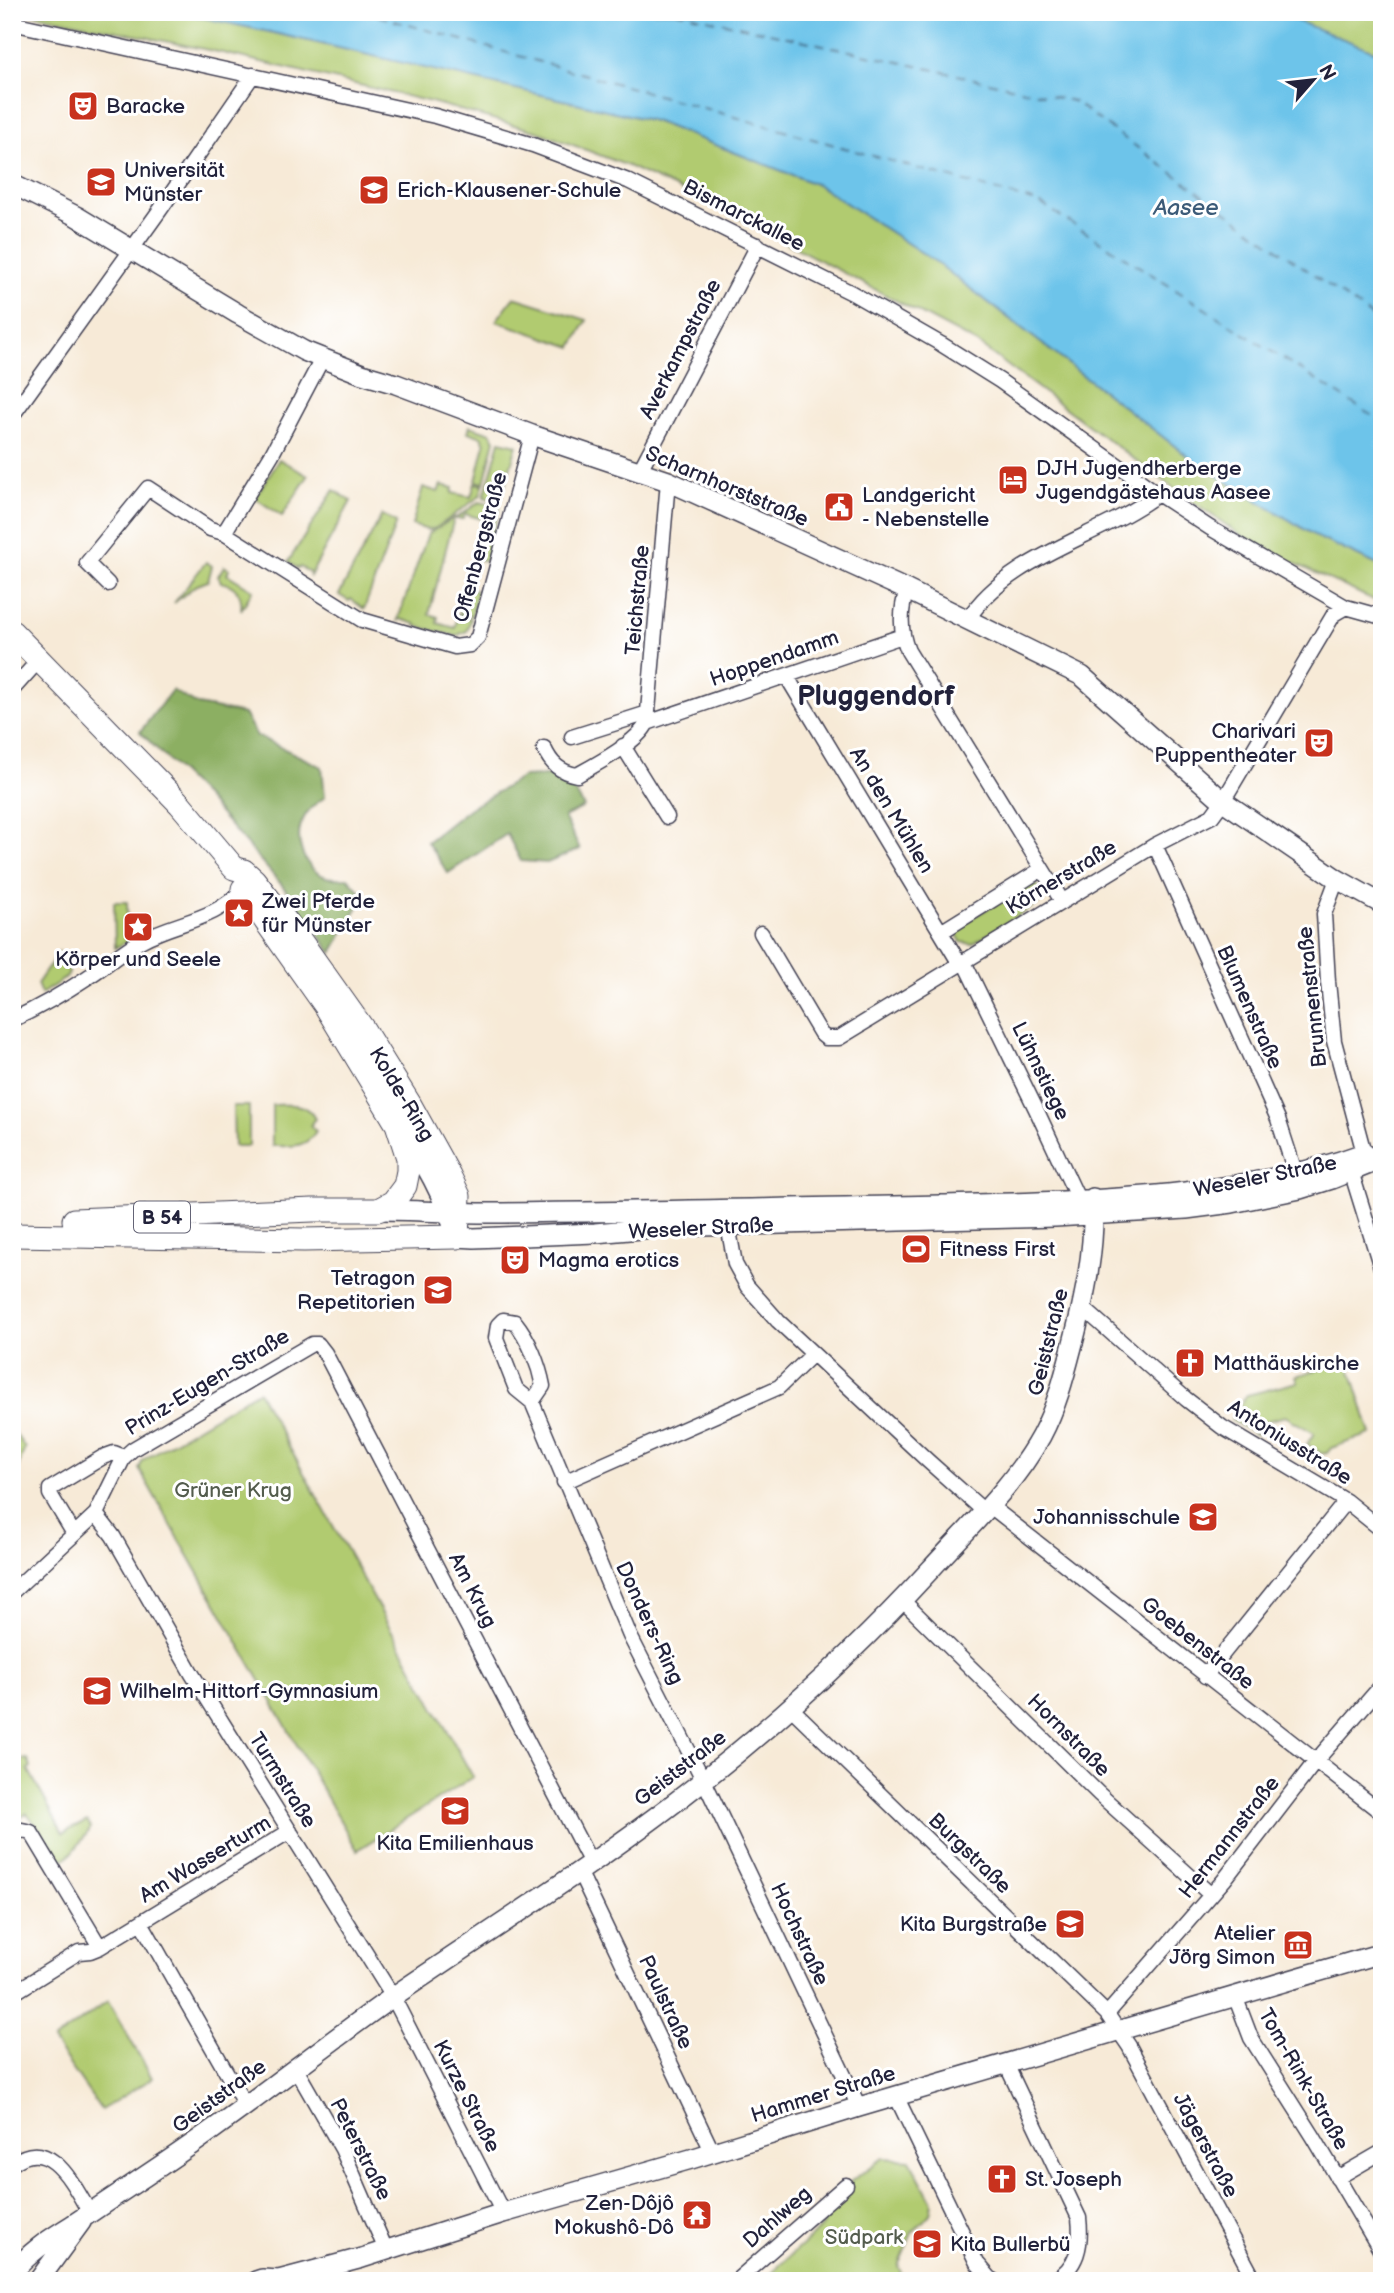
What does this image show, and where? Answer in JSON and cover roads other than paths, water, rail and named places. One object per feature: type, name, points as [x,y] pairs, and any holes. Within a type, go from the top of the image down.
[{"type":"main road","name":"Kolde-Ring","points":[[12,632],[180,804],[234,868],[244,871],[254,880],[312,957],[409,1103],[449,1175],[459,1196],[453,1211],[457,1237]]},
{"type":"main road","name":"Kolde-Ring","points":[[234,868],[234,877],[325,1005],[397,1124],[408,1158],[407,1178],[400,1195],[378,1210]]},
{"type":"main road","name":"Weseler Straße","points":[[12,1222],[313,1210],[378,1210]]},
{"type":"main road","name":"Weseler Straße","points":[[12,1235],[304,1240],[457,1237]]},
{"type":"street","name":"Bismarckallee","points":[[12,23],[435,116],[533,145],[628,181],[852,293],[951,350],[1010,388],[1158,494],[1219,533],[1346,607],[1382,617]]},
{"type":"street","points":[[12,416],[253,75]]},
{"type":"street","name":"Scharnhorststraße","points":[[12,184],[76,216],[238,314],[322,359],[668,481],[907,590],[1082,676],[1223,801],[1337,878],[1382,904]]},
{"type":"street","name":"Averkampstraße","points":[[639,472],[758,245]]},
{"type":"street","points":[[224,533],[272,454],[322,359]]},
{"type":"street","name":"Offenbergstraße","points":[[108,584],[87,563],[148,488],[362,620],[456,647],[466,646],[478,637],[532,435]]},
{"type":"street","name":"Teichstraße","points":[[648,718],[668,481]]},
{"type":"street","points":[[968,619],[993,590],[1011,575],[1128,514],[1158,494]]},
{"type":"street","points":[[907,590],[903,601],[902,636],[908,651],[1062,901]]},
{"type":"street","name":"Körnerstraße","points":[[761,933],[821,1034],[833,1039],[839,1038],[1155,845],[1212,816],[1334,614],[1346,607]]},
{"type":"street","name":"Hoppendamm","points":[[572,737],[648,718],[787,677],[902,636]]},
{"type":"street","points":[[12,690],[39,660]]},
{"type":"street","name":"An den Mühlen","points":[[787,677],[962,963]]},
{"type":"street","name":"Hoppendamm","points":[[544,748],[549,758],[561,770],[577,775],[644,730],[648,718]]},
{"type":"street","points":[[623,746],[667,817]]},
{"type":"street","name":"Blumenstraße","points":[[1155,845],[1273,1108],[1298,1181]]},
{"type":"street","name":"Körnerstraße","points":[[941,932],[1042,869]]},
{"type":"street","name":"Brunnenstraße","points":[[1337,878],[1324,914],[1334,1041],[1376,1153]]},
{"type":"street","points":[[12,1020],[87,978],[141,941],[173,927],[195,922],[224,907],[243,889]]},
{"type":"street","name":"Lühnstiege","points":[[962,963],[1088,1204]]},
{"type":"street","name":"Kolde-Ring","points":[[397,1124],[419,1153],[453,1211]]},
{"type":"street","name":"Weseler Straße","points":[[378,1210],[529,1212],[1088,1204],[1186,1209],[1232,1203],[1376,1153]]},
{"type":"street","name":"Weseler Straße","points":[[1298,1181],[1351,1171],[1376,1153]]},
{"type":"street","points":[[1351,1171],[1382,1271]]},
{"type":"street","name":"Weseler Straße","points":[[457,1237],[594,1233],[1088,1204]]},
{"type":"street","name":"Geiststraße","points":[[12,2273],[40,2245],[168,2161],[393,1997],[585,1867],[704,1780],[790,1707],[902,1600],[987,1508],[1030,1454],[1055,1409],[1083,1307],[1091,1258],[1088,1204]]},
{"type":"street","name":"Goebenstraße","points":[[727,1225],[735,1264],[747,1286],[812,1354],[987,1508],[1382,1813]]},
{"type":"street","name":"Antoniusstraße","points":[[1083,1307],[1186,1399],[1222,1427],[1346,1501],[1382,1530]]},
{"type":"street","name":"Donders-Ring","points":[[532,1402],[543,1386],[541,1375],[522,1330],[515,1322],[503,1320],[498,1325],[496,1338],[516,1388],[532,1402],[630,1636],[704,1780]]},
{"type":"street","name":"Prinz-Eugen-Straße","points":[[12,1592],[96,1514],[124,1457],[153,1437],[312,1344]]},
{"type":"street","name":"Am Krug","points":[[312,1344],[318,1344],[326,1353],[585,1867]]},
{"type":"street","points":[[564,1482],[779,1387],[812,1354]]},
{"type":"street","name":"Prinz-Eugen-Straße","points":[[74,1534],[50,1494],[51,1489],[103,1457],[114,1453],[124,1457]]},
{"type":"street","points":[[1205,1676],[1346,1501]]},
{"type":"street","name":"Turmstraße","points":[[96,1514],[113,1536],[192,1674],[393,1997]]},
{"type":"street","name":"Hornstraße","points":[[902,1600],[1099,1794],[1212,1895]]},
{"type":"street","name":"Hermannstraße","points":[[1113,2021],[1315,1762],[1382,1685]]},
{"type":"street","name":"Burgstraße","points":[[790,1707],[1113,2021]]},
{"type":"street","name":"Hochstraße","points":[[704,1780],[859,2107]]},
{"type":"street","points":[[12,1836],[22,1830],[31,1832],[100,1947]]},
{"type":"street","name":"Am Wasserturm","points":[[12,1994],[79,1952],[100,1947],[290,1831]]},
{"type":"street","name":"Paulstraße","points":[[585,1867],[713,2152]]},
{"type":"street","points":[[141,1922],[245,2105]]},
{"type":"street","name":"Hammer Straße","points":[[256,2281],[282,2280],[386,2250],[1006,2064],[1113,2021],[1235,1996],[1382,1952]]},
{"type":"street","name":"Tom-Rink-Straße","points":[[1235,1996],[1251,2038],[1382,2253]]},
{"type":"street","name":"Kurze Straße","points":[[393,1997],[503,2213]]},
{"type":"street","name":"Jägerstraße","points":[[1113,2021],[1255,2281]]},
{"type":"street","points":[[1006,2064],[1079,2218],[1080,2248],[1073,2265],[1057,2280]]},
{"type":"street","name":"Peterstraße","points":[[296,2069],[341,2149],[386,2250]]},
{"type":"street","points":[[897,2095],[976,2263],[996,2281]]},
{"type":"street","points":[[1337,2178],[1382,2152]]},
{"type":"street","points":[[12,2164],[28,2154],[52,2159],[63,2170],[87,2215]]},
{"type":"street","name":"Dahlweg","points":[[736,2281],[846,2185]]},
{"type":"street","name":"Geiststraße","points":[[38,2281],[87,2215]]},
{"type":"water","name":"Aasee","points":[[177,12],[1274,12],[1382,54],[1382,567],[1319,538],[1198,464],[936,262],[818,185],[654,121]]},
{"type":"place","name":"Baracke","points":[[83,106]]},
{"type":"place","name":"Universität Münster","points":[[101,182]]},
{"type":"place","name":"Erich-Klausener-Schule","points":[[374,190]]},
{"type":"place","name":"DJH Jugendherberge Jugendgästehaus Aasee","points":[[1013,480]]},
{"type":"place","name":"Landgericht - Nebenstelle","points":[[839,507]]},
{"type":"place","name":"Charivari Puppentheater","points":[[1319,743]]},
{"type":"place","name":"Zwei Pferde für Münster","points":[[239,913]]},
{"type":"place","name":"Körper und Seele","points":[[138,927]]},
{"type":"place","name":"Fitness First","points":[[916,1249]]},
{"type":"place","name":"Magma erotics","points":[[515,1260]]},
{"type":"place","name":"Tetragon Repetitorien","points":[[438,1290]]},
{"type":"place","name":"Matthäuskirche","points":[[1190,1363]]},
{"type":"place","name":"Johannisschule","points":[[1203,1517]]},
{"type":"place","name":"Wilhelm-Hittorf-Gymnasium","points":[[97,1691]]},
{"type":"place","name":"Kita Emilienhaus","points":[[455,1811]]},
{"type":"place","name":"Kita Burgstraße","points":[[1070,1924]]},
{"type":"place","name":"Atelier Jörg Simon","points":[[1298,1945]]},
{"type":"place","name":"St. Joseph","points":[[1002,2179]]},
{"type":"place","name":"Zen-Dôjô Mokushô-Dô","points":[[697,2215]]},
{"type":"place","name":"Kita Bullerbü","points":[[927,2244]]},
{"type":"district","name":"Pluggendorf","points":[[876,695]]},
{"type":"park label","name":"Grüner Krug","points":[[233,1490]]},
{"type":"park label","name":"Südpark","points":[[864,2237]]}]
